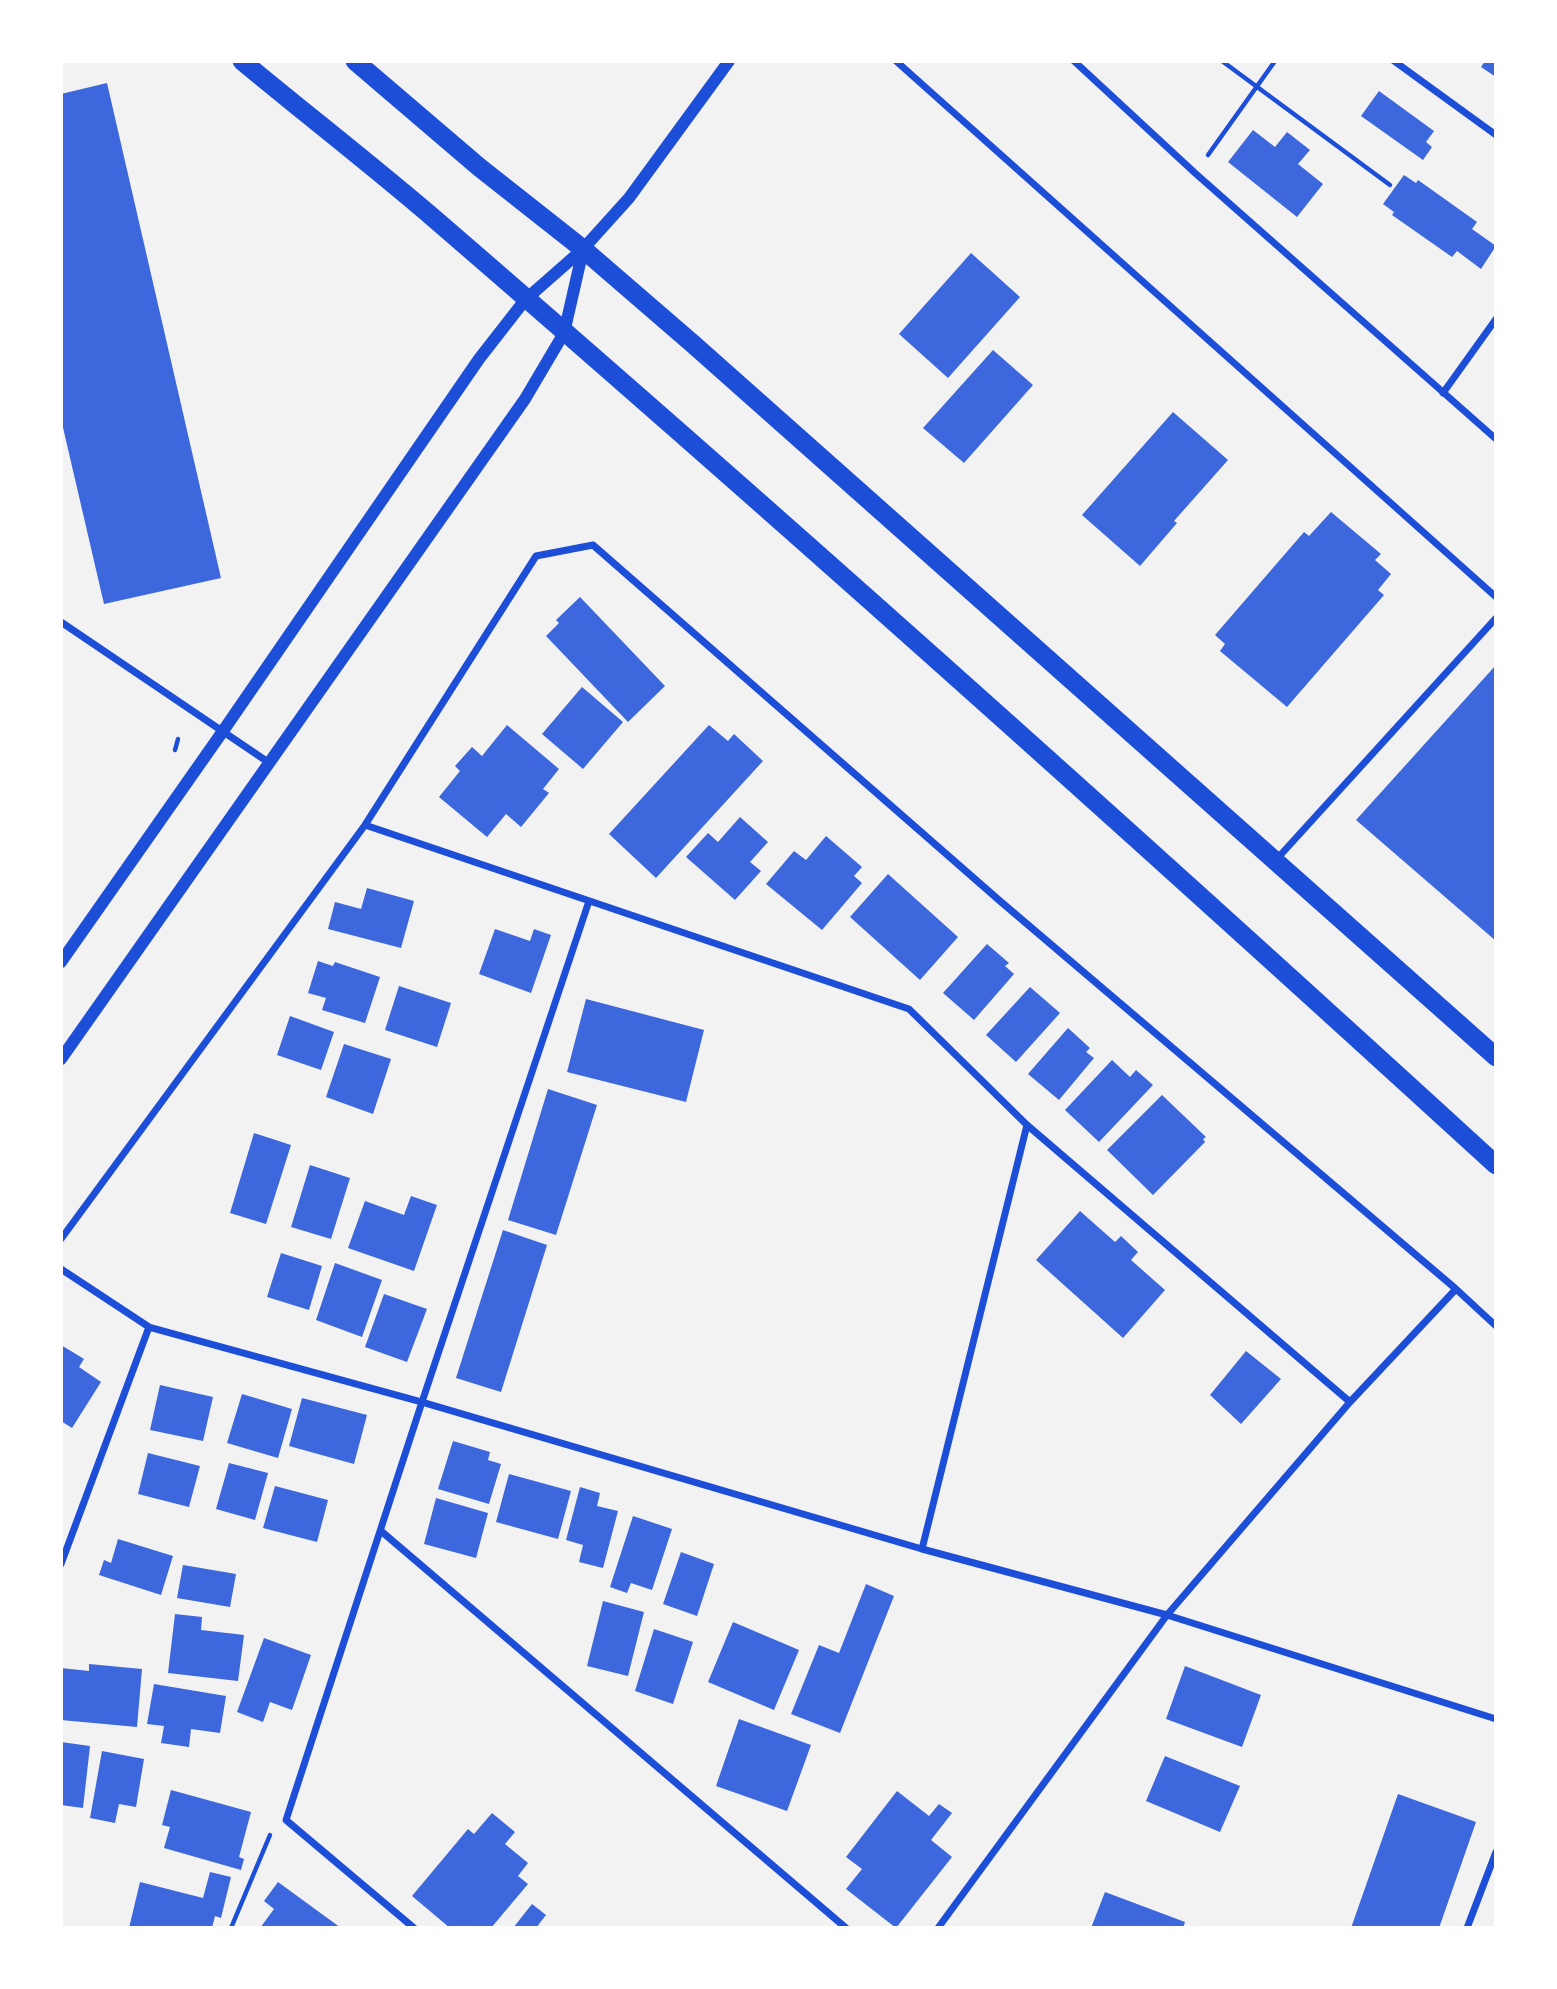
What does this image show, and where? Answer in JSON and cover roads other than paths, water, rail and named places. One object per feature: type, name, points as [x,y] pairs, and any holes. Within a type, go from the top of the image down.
[{"type":"highway","points":[[242,61],[435,219],[525,300],[654,408],[1230,922],[1496,1165]]},
{"type":"highway","points":[[355,61],[479,167],[583,249],[1496,1057]]},
{"type":"street","points":[[61,962],[479,359],[525,300],[583,249],[629,198],[729,61]]},
{"type":"street","points":[[896,61],[1496,597]]},
{"type":"street","points":[[1074,61],[1195,173],[1496,439]]},
{"type":"street","points":[[1394,61],[1496,135]]},
{"type":"street","points":[[61,1059],[525,399],[564,333],[583,249]]},
{"type":"street","points":[[1443,393],[1496,319]]},
{"type":"street","points":[[61,1239],[365,825],[536,556],[593,545],[1000,901],[1496,1326]]},
{"type":"street","points":[[1275,862],[1496,618]]},
{"type":"street","points":[[61,622],[268,762]]},
{"type":"street","points":[[365,825],[909,1009],[1027,1125],[1350,1402]]},
{"type":"street","points":[[414,1928],[286,1820],[589,901]]},
{"type":"street","points":[[922,1549],[1027,1125]]},
{"type":"street","points":[[61,1269],[149,1327],[422,1402],[922,1549],[1167,1615],[1496,1719]]},
{"type":"street","points":[[938,1928],[1167,1615],[1350,1402],[1456,1289]]},
{"type":"street","points":[[61,1564],[149,1327]]},
{"type":"street","points":[[381,1531],[846,1928]]},
{"type":"street","points":[[1467,1928],[1496,1852]]}]
